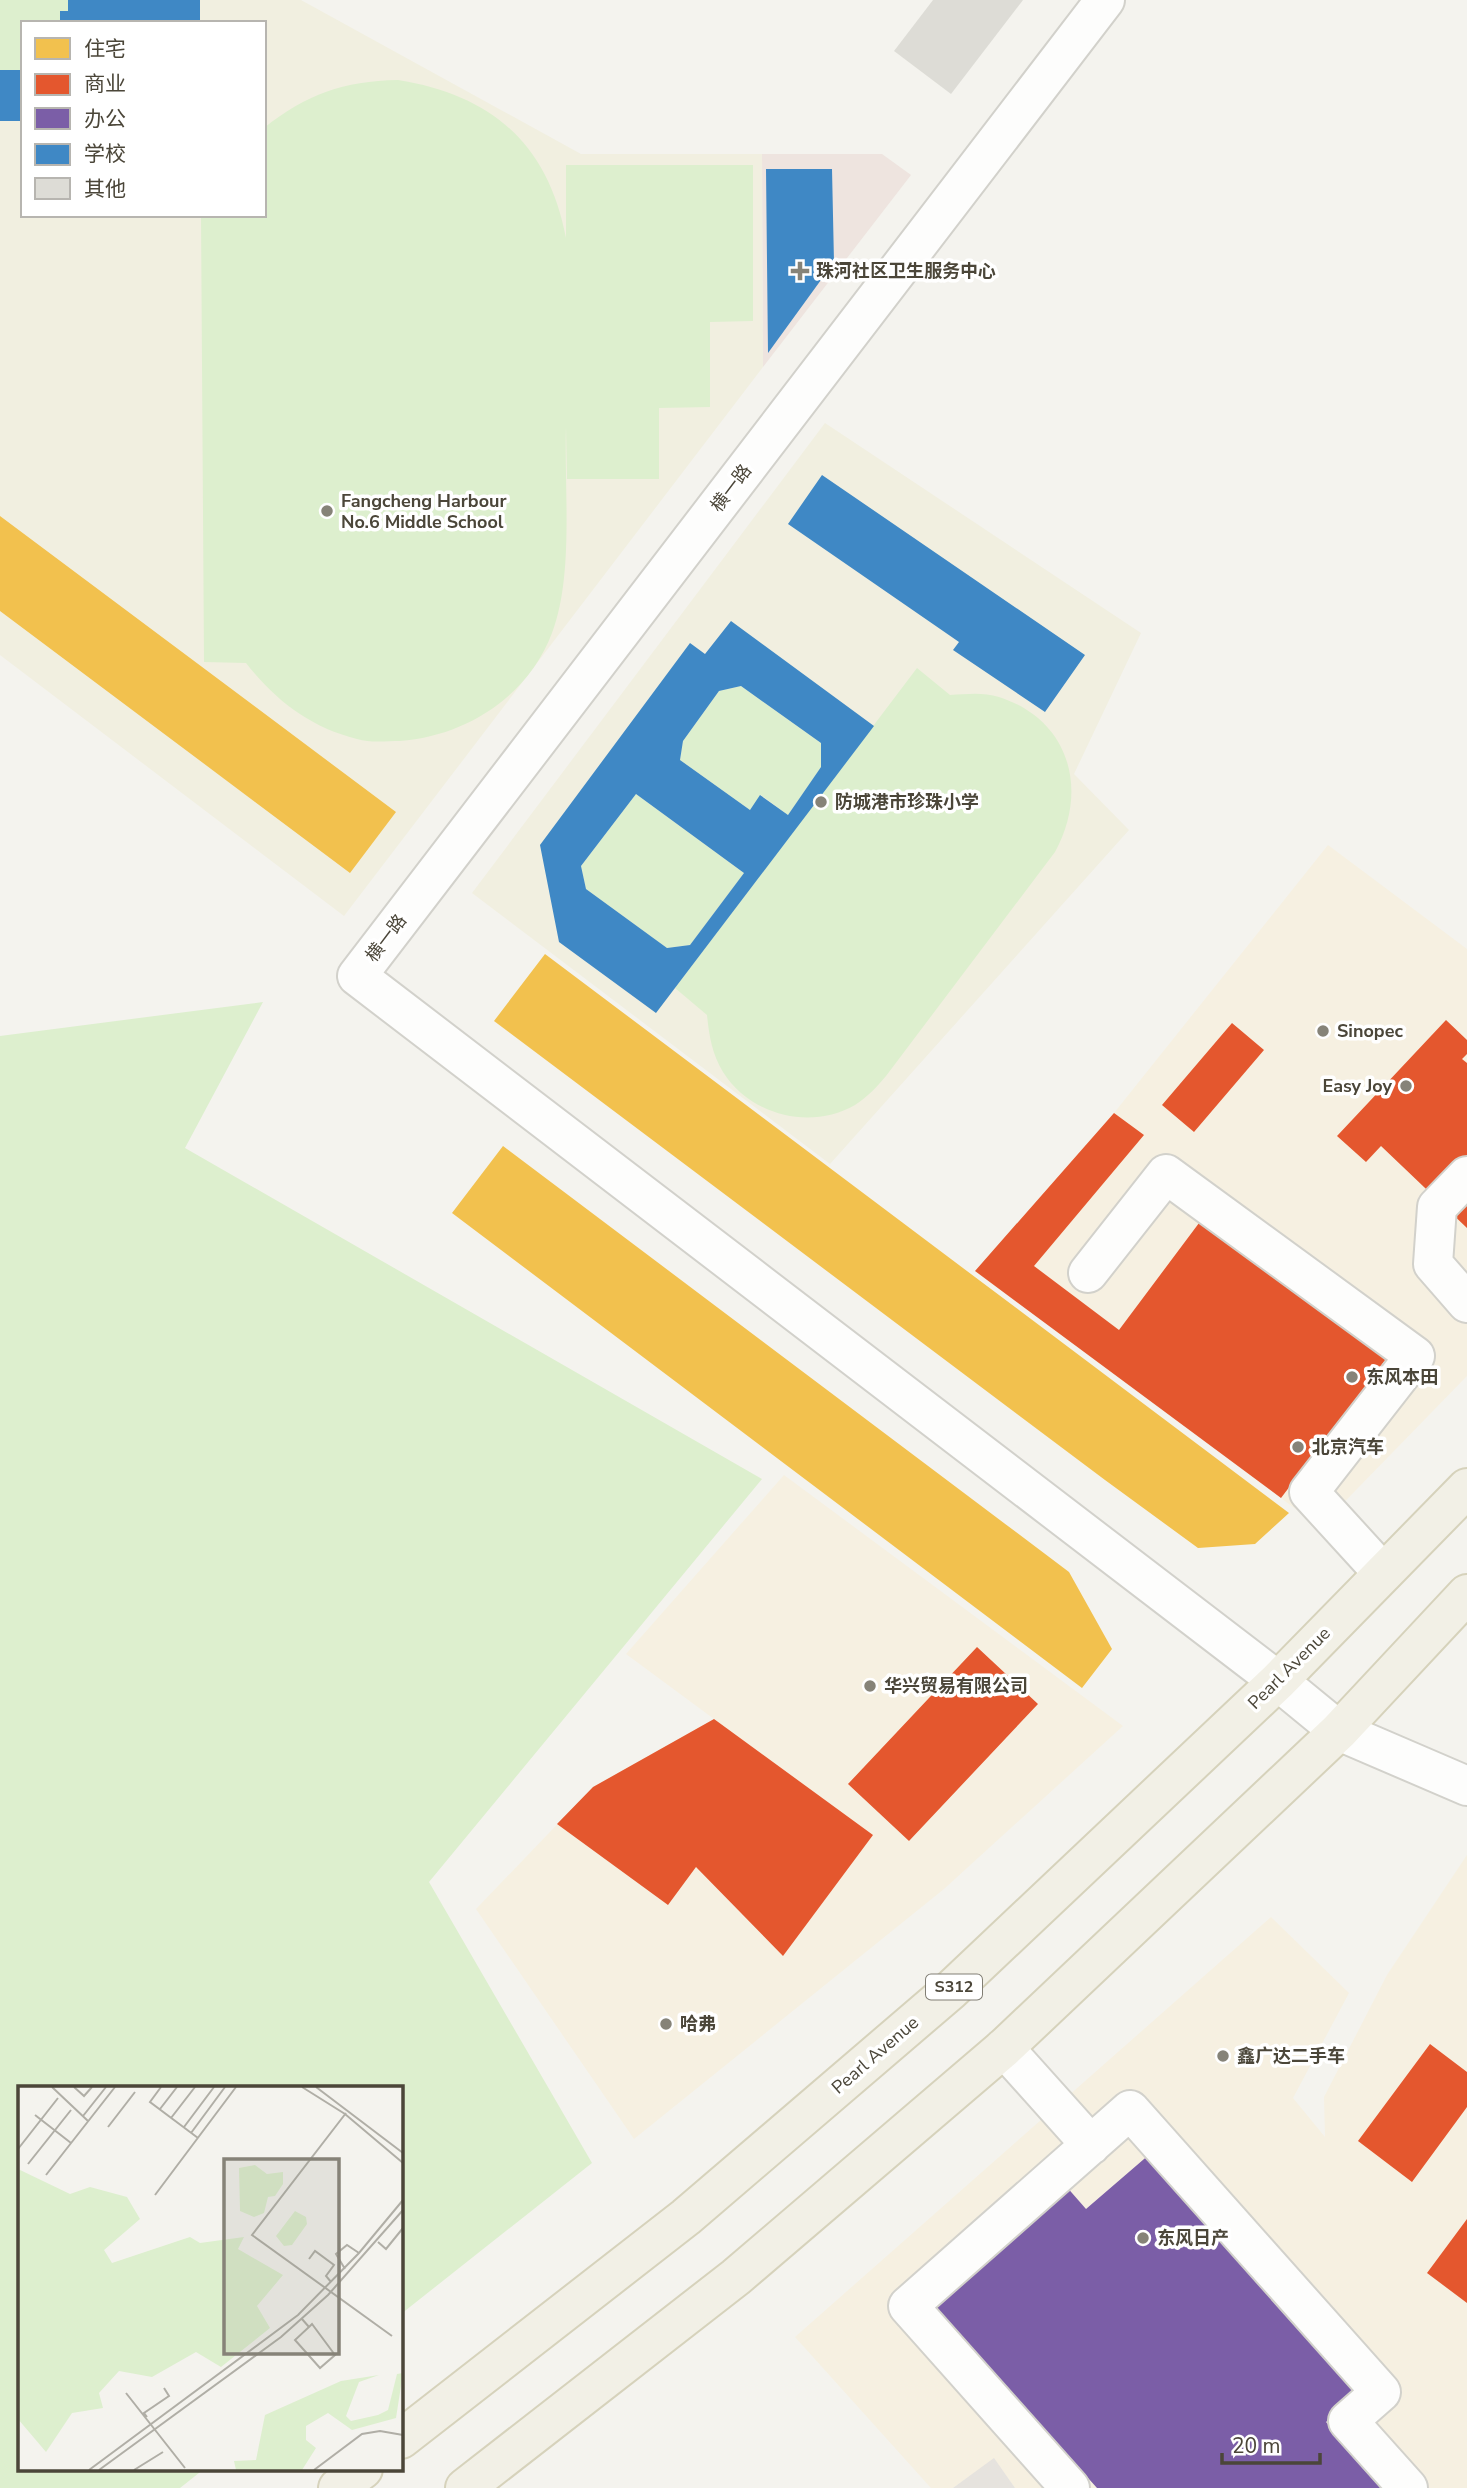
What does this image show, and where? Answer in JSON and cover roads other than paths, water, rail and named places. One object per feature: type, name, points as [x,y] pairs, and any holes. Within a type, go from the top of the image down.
[{"type":"main road","name":"Pearl Avenue","points":[[402,2438],[686,2217],[941,1999],[1278,1681],[1467,1488]]},
{"type":"main road","points":[[466,2488],[736,2277],[1004,2048],[1339,1731],[1467,1594]]},
{"type":"main road","points":[[338,2488],[362,2470]]},
{"type":"street","name":"横一路","points":[[1105,0],[357,976],[1278,1681]]},
{"type":"street","points":[[1088,1273],[1166,1174],[1415,1356],[1310,1492],[1383,1573]]},
{"type":"street","points":[[1467,1176],[1437,1208],[1433,1264],[1467,1303]]},
{"type":"street","points":[[1278,1681],[1339,1731],[1467,1786]]},
{"type":"street","points":[[1004,2048],[1091,2145]]},
{"type":"street","points":[[1070,2488],[908,2306],[1130,2110],[1381,2392],[1348,2421],[1408,2488]]},
{"type":"place","name":"珠河社区卫生服务中心","points":[[800,271]]},
{"type":"place","name":"Fangcheng Harbour No.6 Middle School","points":[[327,511]]},
{"type":"place","name":"防城港市珍珠小学","points":[[821,802]]},
{"type":"place","name":"Sinopec","points":[[1323,1031]]},
{"type":"place","name":"Easy Joy","points":[[1406,1086]]},
{"type":"place","name":"东风本田","points":[[1352,1377]]},
{"type":"place","name":"北京汽车","points":[[1298,1447]]},
{"type":"place","name":"华兴贸易有限公司","points":[[870,1686]]},
{"type":"place","name":"哈弗","points":[[666,2024]]},
{"type":"place","name":"鑫广达二手车","points":[[1223,2056]]},
{"type":"place","name":"东风日产","points":[[1143,2238]]}]
